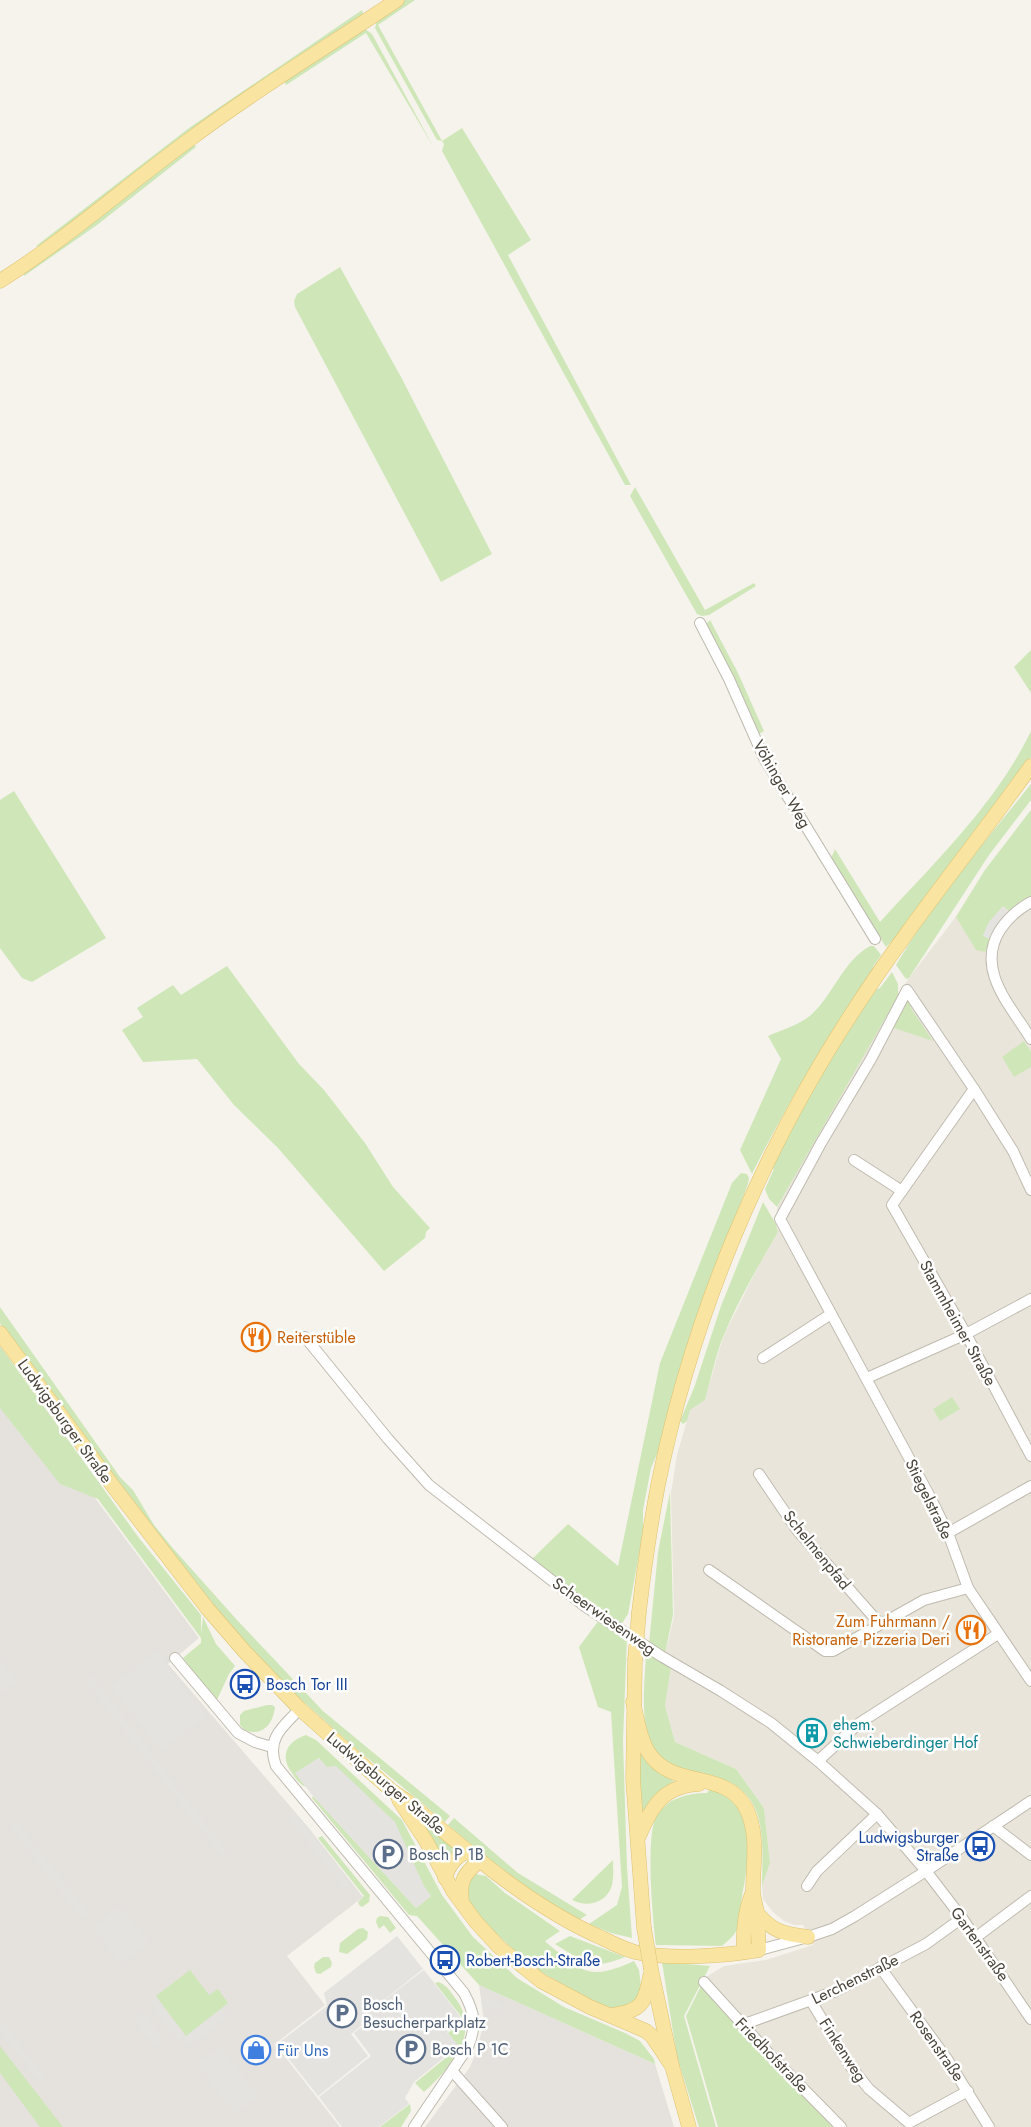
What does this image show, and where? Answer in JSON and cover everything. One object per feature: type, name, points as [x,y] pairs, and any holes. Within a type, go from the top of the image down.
[{"type":"main road","points":[[0,281],[75,229],[215,121],[397,0]]},
{"type":"main road","points":[[689,2127],[672,2066],[644,1928],[633,1779],[633,1702],[639,1612],[658,1485],[674,1417],[694,1346],[734,1235],[767,1162],[794,1110],[828,1051],[878,975],[1031,766]]},
{"type":"main road","name":"Ludwigsburger Straße","points":[[0,1332],[116,1490],[205,1605],[245,1652],[300,1710],[392,1791],[553,1914],[583,1930],[635,1952],[686,1955],[759,1950]]},
{"type":"main road","points":[[633,1702],[643,1742],[647,1751],[659,1765],[678,1776],[722,1786],[734,1793],[746,1807],[754,1845],[753,1892],[757,1913],[759,1950]]},
{"type":"main road","points":[[637,1841],[655,1803],[662,1797],[681,1786],[712,1783]]},
{"type":"main road","points":[[392,1791],[426,1841],[445,1878],[476,1922],[499,1947],[541,1981],[652,2036],[672,2066]]},
{"type":"main road","points":[[445,1878],[452,1862],[459,1855],[468,1851]]},
{"type":"main road","points":[[462,1902],[461,1882],[480,1860]]},
{"type":"main road","points":[[744,1952],[744,1923],[753,1892]]},
{"type":"main road","points":[[757,1913],[765,1923],[779,1932],[808,1938]]},
{"type":"main road","points":[[613,2015],[627,2013],[643,2003],[651,1969]]},
{"type":"street","name":"Vöhinger Weg","points":[[700,623],[769,766],[875,939]]},
{"type":"street","points":[[1031,903],[1014,913],[999,932],[994,942],[991,967],[998,988],[1031,1039]]},
{"type":"street","name":"Stiegelstraße","points":[[974,1089],[907,990],[871,1059],[821,1143],[780,1219],[948,1533],[968,1588],[1031,1681]]},
{"type":"street","points":[[974,1089],[1012,1152],[1031,1190]]},
{"type":"street","name":"Stammheimer Straße","points":[[974,1089],[892,1205],[966,1334],[1031,1456]]},
{"type":"street","points":[[854,1160],[902,1191]]},
{"type":"street","points":[[867,1378],[966,1334],[1031,1299]]},
{"type":"street","points":[[763,1358],[831,1314]]},
{"type":"street","name":"Scheerwiesenweg","points":[[304,1337],[429,1485],[586,1606],[661,1656],[771,1723],[877,1814],[926,1871]]},
{"type":"street","name":"Schelmenpfad","points":[[759,1474],[797,1530],[879,1623]]},
{"type":"street","points":[[948,1533],[1031,1486]]},
{"type":"street","points":[[709,1570],[825,1651],[833,1651],[879,1623],[924,1600],[968,1588]]},
{"type":"street","points":[[818,1761],[858,1724],[998,1634]]},
{"type":"street","points":[[175,1658],[238,1733],[255,1742],[272,1747]]},
{"type":"street","points":[[300,1710],[277,1734],[272,1747],[276,1766],[464,1993],[471,2007],[474,2032],[468,2047],[414,2127]]},
{"type":"street","name":"Ludwigsburger Straße","points":[[759,1950],[808,1938],[832,1929],[926,1871],[1031,1801]]},
{"type":"street","points":[[807,1886],[817,1871],[877,1814]]},
{"type":"street","points":[[993,1826],[1031,1855]]},
{"type":"street","name":"Gartenstraße","points":[[926,1871],[962,1918],[1031,2019]]},
{"type":"street","points":[[975,1938],[1031,1896]]},
{"type":"street","name":"Lerchenstraße","points":[[742,2025],[836,1990],[926,1944],[962,1918]]},
{"type":"street","name":"Rosenstraße","points":[[880,1967],[968,2091],[989,2127]]},
{"type":"street","name":"Friedhofstraße","points":[[704,1982],[742,2025],[841,2127]]},
{"type":"street","name":"Finkenweg","points":[[811,2001],[869,2089],[909,2123],[968,2091]]},
{"type":"street","points":[[453,2072],[502,2127]]},
{"type":"shaded area","points":[[1031,810],[1031,2127],[846,2127],[703,1979],[724,1966],[766,1960],[813,1945],[803,1925],[794,1925],[784,1921],[763,1899],[762,1886],[770,1863],[764,1808],[736,1769],[675,1742],[665,1706],[671,1667],[665,1655],[674,1616],[671,1493],[677,1455],[690,1410],[705,1400],[726,1331],[778,1232],[777,1207],[888,1010],[909,978],[955,918],[985,870]]},
{"type":"shaded area","points":[[1003,907],[1008,912],[996,926],[990,939],[983,936],[989,922]]},
{"type":"shaded area","points":[[0,1370],[199,1638],[168,1664],[308,1827],[363,1897],[287,1956],[325,2005],[275,2044],[340,2127],[0,2127]]},
{"type":"shaded area","points":[[156,1651],[206,1716],[161,1751],[111,1686]]},
{"type":"shaded area","points":[[0,1658],[16,1681],[0,1693]]},
{"type":"shaded area","points":[[91,1675],[228,1853],[222,1857],[85,1680]]},
{"type":"shaded area","name":"Bosch P 1B","points":[[319,1758],[327,1767],[336,1766],[395,1822],[424,1886],[431,1896],[416,1908],[313,1796],[295,1773]]},
{"type":"shaded area","points":[[294,1812],[351,1884],[345,1889],[288,1817]]},
{"type":"shaded area","points":[[17,1822],[89,1914],[82,1919],[11,1827]]},
{"type":"shaded area","points":[[120,1906],[149,1942],[121,1964],[93,1928]]},
{"type":"shaded area","points":[[397,1936],[423,1969],[370,2011],[424,1970],[462,2019],[447,2032],[458,2046],[414,2082],[405,2098],[409,2104],[379,2127],[342,2127],[319,2097],[371,2056],[354,2033],[364,2025],[360,2019],[362,2025],[351,2034],[368,2056],[318,2096],[277,2044],[327,2006],[324,1993]]},
{"type":"shaded area","points":[[479,1985],[655,2064],[674,2127],[425,2127],[470,2067],[477,2050],[484,2021]]},
{"type":"shaded area","points":[[156,1998],[185,2036],[178,2041],[149,2003]]},
{"type":"shaded area","points":[[486,1998],[502,2004],[499,2013],[483,2006]]},
{"type":"shaded area","points":[[223,2008],[229,2016],[190,2046],[184,2038]]},
{"type":"shaded area","points":[[142,2012],[164,2040],[156,2047],[133,2018]]},
{"type":"shaded area","points":[[0,2019],[45,2077],[40,2082],[0,2031]]},
{"type":"shaded area","points":[[220,2047],[258,2096],[235,2113],[197,2064]]},
{"type":"green space","points":[[405,0],[415,0],[378,25],[442,141],[437,140],[375,28],[377,20]]},
{"type":"green space","points":[[362,10],[361,17],[39,247],[36,246],[189,128]]},
{"type":"green space","points":[[365,29],[372,34],[434,148],[366,33],[286,85],[284,81]]},
{"type":"green space","points":[[462,128],[531,240],[508,255],[631,485],[625,485],[442,151],[444,144],[442,141]]},
{"type":"green space","points":[[193,143],[196,147],[97,225],[24,276],[24,272]]},
{"type":"green space","points":[[340,267],[401,377],[492,554],[441,582],[295,307],[294,301],[297,294]]},
{"type":"green space","points":[[635,487],[705,610],[754,583],[756,586],[709,615],[697,614],[630,496]]},
{"type":"green space","points":[[710,620],[737,671],[764,731],[757,735],[706,624]]},
{"type":"green space","points":[[1031,650],[1031,693],[1014,667]]},
{"type":"green space","points":[[1031,731],[1031,757],[901,932],[886,947],[830,861],[835,849],[880,922],[963,832],[982,808],[1017,758]]},
{"type":"green space","points":[[1031,784],[1031,800],[989,855],[909,978],[906,979],[896,965],[911,941],[960,872]]},
{"type":"green space","points":[[14,791],[106,938],[32,982],[22,978],[0,948],[0,800]]},
{"type":"green space","points":[[1031,810],[1031,897],[1018,903],[1009,911],[1003,906],[989,922],[983,936],[990,939],[985,952],[976,950],[956,917],[985,870]]},
{"type":"green space","points":[[870,946],[874,946],[881,955],[874,969],[809,1070],[752,1174],[740,1150],[781,1059],[768,1036],[811,1015],[826,998],[852,960]]},
{"type":"green space","points":[[227,966],[299,1064],[324,1090],[365,1143],[393,1187],[430,1228],[425,1238],[384,1271],[278,1148],[234,1105],[197,1059],[143,1062],[122,1030],[143,1017],[137,1008],[173,985],[181,995]]},
{"type":"green space","points":[[892,972],[898,984],[898,996],[777,1207],[769,1199],[765,1189],[783,1145],[834,1054],[862,1010]]},
{"type":"green space","points":[[907,1000],[914,1004],[910,1007],[933,1041],[891,1027]]},
{"type":"green space","points":[[1024,1041],[1031,1052],[1031,1067],[1014,1077],[1002,1057]]},
{"type":"green space","points":[[741,1173],[747,1174],[748,1184],[704,1298],[660,1447],[651,1468],[643,1510],[643,1533],[628,1614],[621,1625],[531,1560],[568,1524],[618,1566],[660,1363],[732,1183]]},
{"type":"green space","points":[[763,1202],[778,1232],[726,1330],[705,1400],[690,1410],[687,1421],[683,1424],[680,1421],[694,1388],[721,1306]]},
{"type":"green space","points":[[0,1307],[171,1546],[323,1711],[450,1816],[445,1822],[354,1747],[284,1684],[202,1595],[87,1446],[0,1323]]},
{"type":"green space","points":[[0,1346],[139,1538],[201,1615],[201,1634],[203,1617],[216,1644],[235,1666],[216,1702],[183,1658],[201,1643],[201,1638],[98,1499],[60,1484],[0,1408]]},
{"type":"green space","points":[[952,1397],[960,1409],[940,1421],[933,1409]]},
{"type":"green space","points":[[670,1492],[673,1615],[665,1654],[649,1644],[658,1552]]},
{"type":"green space","points":[[599,1620],[627,1638],[623,1741],[627,1868],[632,1938],[589,1924],[617,1905],[622,1887],[611,1712],[598,1707],[579,1647]]},
{"type":"green space","points":[[646,1653],[671,1667],[665,1706],[675,1742],[736,1769],[764,1808],[770,1863],[762,1886],[761,1828],[752,1802],[743,1791],[731,1783],[672,1765],[653,1748],[644,1715]]},
{"type":"green space","points":[[267,1705],[275,1707],[272,1719],[266,1728],[257,1732],[244,1730],[240,1725],[240,1715],[244,1711]]},
{"type":"green space","points":[[306,1735],[316,1740],[402,1820],[442,1895],[473,1937],[517,1978],[564,2007],[640,2041],[654,2059],[655,2064],[479,1985],[417,1916],[409,1915],[312,1798],[313,1796],[416,1908],[431,1896],[319,1758],[296,1773],[306,1787],[288,1767],[287,1750],[294,1741]]},
{"type":"green space","points":[[640,1748],[654,1768],[676,1783],[644,1811],[640,1804],[638,1751]]},
{"type":"green space","points":[[710,1789],[726,1796],[738,1806],[748,1834],[747,1866],[737,1930],[722,1946],[656,1945],[651,1877],[653,1825],[657,1815],[667,1804],[686,1795],[707,1793]]},
{"type":"green space","points":[[407,1801],[468,1851],[447,1871]]},
{"type":"green space","points":[[454,1818],[518,1873],[587,1915],[577,1921],[514,1880],[448,1825]]},
{"type":"green space","points":[[322,1836],[370,1895],[369,1902],[362,1907],[358,1902],[364,1896],[318,1838]]},
{"type":"green space","points":[[613,1860],[613,1882],[606,1896],[590,1904],[572,1900]]},
{"type":"green space","points":[[476,1874],[486,1876],[505,1893],[560,1931],[545,1941],[584,1969],[594,1972],[605,1971],[634,1961],[639,1970],[641,1987],[638,1998],[632,2005],[612,2009],[532,1967],[487,1925],[469,1904],[464,1886]]},
{"type":"green space","points":[[380,1916],[388,1917],[396,1928],[390,1933],[384,1925],[379,1929],[376,1922]]},
{"type":"green space","points":[[363,1928],[368,1932],[367,1939],[347,1954],[339,1952],[340,1943],[358,1929]]},
{"type":"green space","points":[[570,1936],[625,1957],[604,1963],[588,1963],[555,1944]]},
{"type":"green space","points":[[323,1957],[329,1957],[331,1967],[320,1974],[316,1973],[315,1963]]},
{"type":"green space","points":[[662,1962],[710,1966],[684,2016],[716,2127],[699,2127],[677,2057]]},
{"type":"green space","points":[[190,1970],[209,1995],[218,1989],[228,2003],[186,2036],[156,1996]]},
{"type":"green space","points":[[439,1982],[458,2002],[464,2015],[464,2039],[452,2062],[424,2092],[415,2083],[459,2047],[448,2033],[463,2019],[435,1983]]},
{"type":"green space","points":[[703,1982],[839,2127],[718,2127],[686,2016]]},
{"type":"green space","points":[[0,2046],[63,2127],[40,2127],[0,2073]]},
{"type":"green space","points":[[410,2104],[411,2111],[401,2127],[380,2127]]},
{"type":"place","name":"Reiterstüble","points":[[256,1337]]},
{"type":"place","name":"Zum Fuhrmann / Ristorante Pizzeria Deri","points":[[971,1630]]},
{"type":"place","name":"Bosch Tor III","points":[[245,1684]]},
{"type":"place","name":"ehem. Schwieberdinger Hof","points":[[812,1733]]},
{"type":"place","name":"Ludwigsburger Straße","points":[[980,1846]]},
{"type":"place","name":"Bosch P 1B","points":[[388,1854]]},
{"type":"place","name":"Robert-Bosch-Straße","points":[[445,1960]]},
{"type":"place","name":"Bosch Besucherparkplatz","points":[[342,2013]]},
{"type":"place","name":"Bosch P 1C","points":[[411,2049]]},
{"type":"place","name":"Für Uns","points":[[256,2050]]}]
